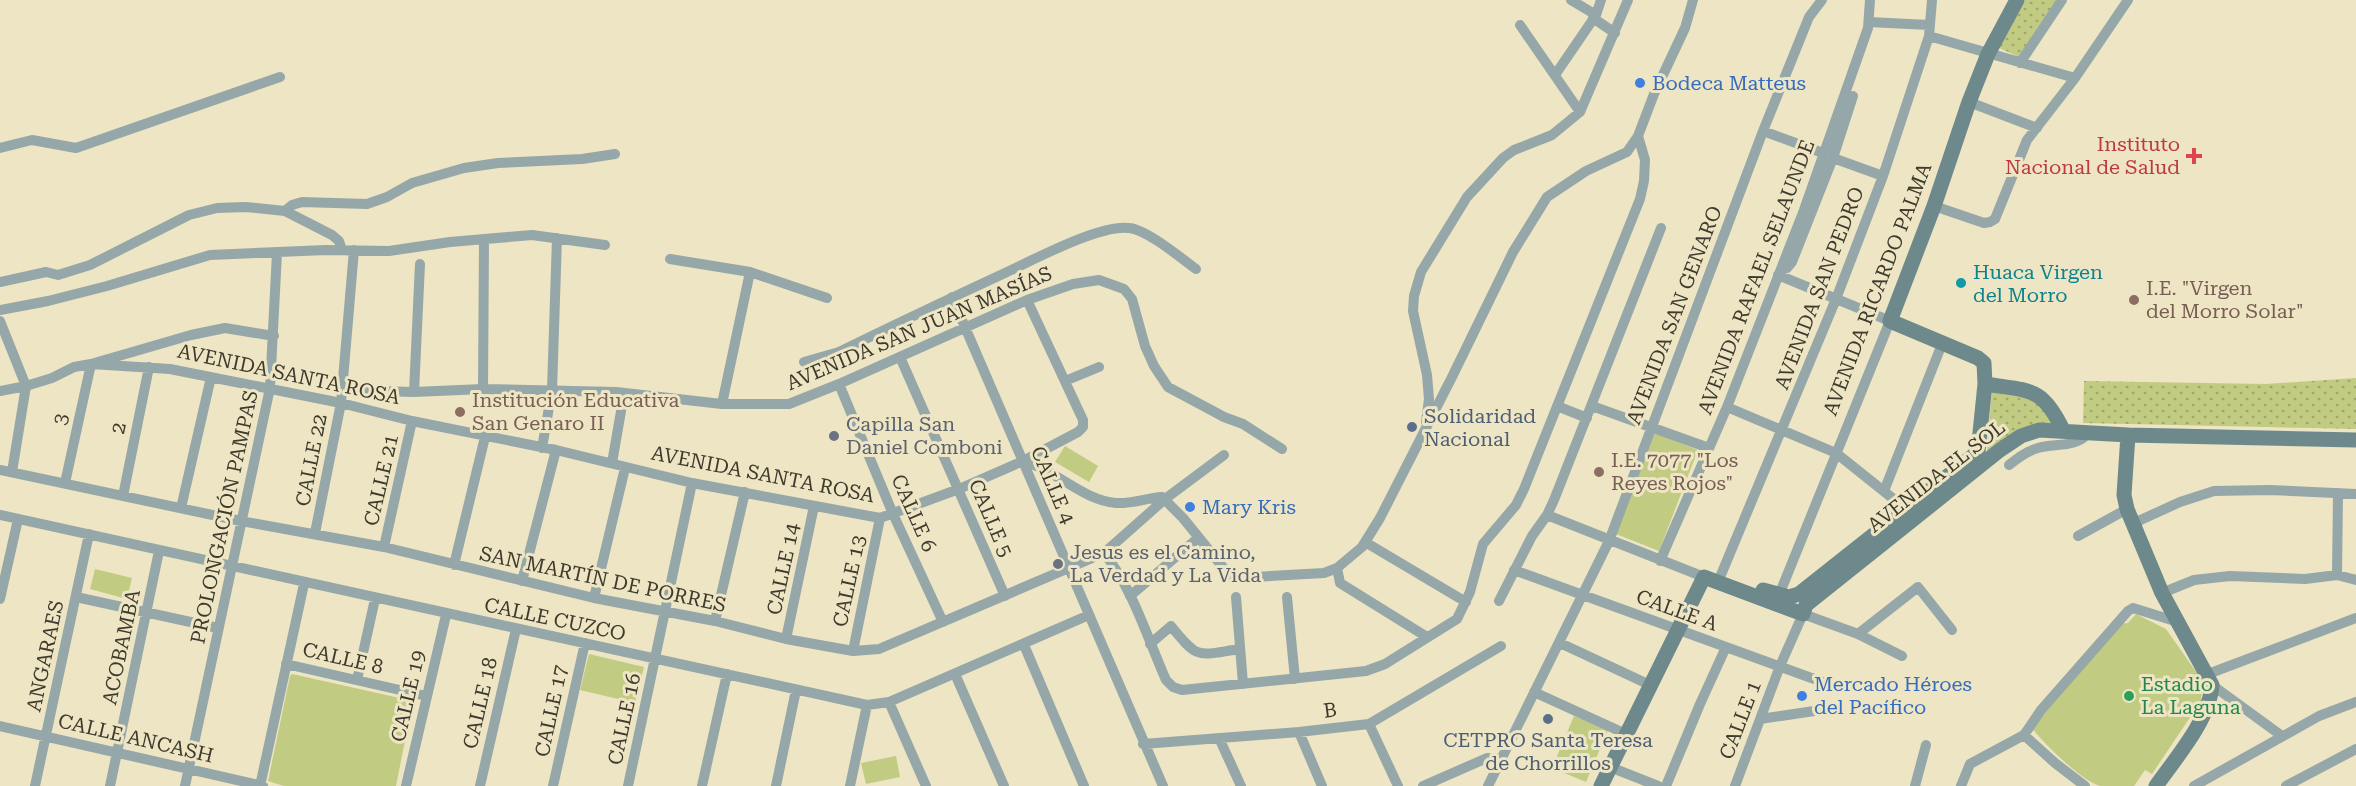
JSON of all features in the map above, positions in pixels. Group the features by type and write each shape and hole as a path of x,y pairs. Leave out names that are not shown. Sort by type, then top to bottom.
{"street":[{"path":"1571,0 1615,33"},
{"path":"1555,75 1594,17 1601,0"},
{"path":"1426,429 1429,399 1413,311 1414,296 1421,272 1467,197 1503,158 1514,150 1552,135 1580,112 1628,0"},
{"path":"1023,461 1036,464 1096,498 1114,503 1158,497 1165,499 1224,571 1237,578 1324,573 1337,568 1365,542 1380,518 1512,252 1547,197 1586,171 1627,153 1638,136 1654,94 1685,28 1693,0"},
{"path":"1809,17 1810,0"},
{"path":"1809,17 1822,0"},
{"name":"AVENIDA RAFAEL SELAUNDE","path":"1660,561 1727,407 1828,156 1869,22 1870,0"},
{"name":"AVENIDA SAN PEDRO","path":"1717,582 1836,299 1883,176 1929,31 1932,0"},
{"name":"AVENIDA RICARDO PALMA","path":"1779,595 1890,321 1988,54 2017,0"},
{"path":"2020,63 2062,0"},
{"path":"1934,206 1984,223 1995,219 2023,149 2128,0"},
{"name":"AVENIDA SAN GENARO","path":"1488,786 1609,541 1650,427 1809,17"},
{"path":"1869,22 1929,31 1988,54 2075,78"},
{"path":"1520,25 1580,112"},
{"path":"0,148 32,140 76,148 280,77"},
{"path":"1828,156 1853,96"},
{"path":"1969,102 2037,128"},
{"path":"1763,131 1883,176"},
{"path":"1104,553 1117,570 1130,596 1166,680 1173,687 1182,690 1366,671 1385,664 1457,619 1466,602 1483,544 1516,505 1640,199 1645,160 1638,136"},
{"path":"285,211 292,205 302,202 367,204 387,197 420,180 464,168 498,163 582,159 615,154"},
{"path":"0,282 46,272 58,274 90,265 194,213 217,208 285,211 332,234 348,250"},
{"path":"804,362 839,352 1051,250 1096,233 1119,228 1134,229 1165,246 1196,269"},
{"path":"1499,602 1532,536 1547,515 1661,228"},
{"path":"0,310 108,286 204,256 243,252 389,251 450,242 532,235 605,245"},
{"path":"542,448 552,390 557,237"},
{"path":"483,389 484,240"},
{"name":"CALLE 22","path":"315,533 341,403 348,250"},
{"name":"PROLONGACIÓN PAMPAS","path":"185,786 270,388 277,253"},
{"path":"670,259 750,272 827,298"},
{"path":"414,392 420,264"},
{"path":"722,404 750,272"},
{"path":"1717,582 1745,585 1789,597 1799,594 1978,452 1985,384 1984,363 1978,358 1779,273"},
{"name":"AVENIDA SAN JUAN MASÍAS","path":"342,390 414,392 483,389 552,390 624,393 722,404 789,404 1027,300 1086,281 1099,280 1124,289 1132,299 1145,346 1154,366 1168,387 1224,417 1243,424 1282,449"},
{"name":"CALLE 4","path":"952,297 1163,786"},
{"path":"1027,300 1065,381 1098,367"},
{"path":"0,321 26,386 12,472"},
{"path":"91,363 191,335 225,328 274,336"},
{"path":"1884,491 1942,344"},
{"name":"CALLE 5","path":"900,357 1005,596"},
{"name":"AVENIDA SANTA ROSA","path":"0,391 52,378 91,363 149,367 270,388 341,403 412,422 556,450 692,483 880,518 959,489 1023,461 1078,432 1083,427 1083,420 1065,381"},
{"name":"3","path":"65,483 91,363"},
{"name":"2","path":"123,496 149,367"},
{"path":"181,508 211,377"},
{"name":"CALLE 6","path":"839,384 893,514 943,622"},
{"path":"1985,384 2029,391 2042,398 2051,407 2063,430"},
{"path":"612,464 624,393"},
{"path":"1557,406 1587,418"},
{"path":"1592,406 1709,448"},
{"path":"1727,407 1836,453 1906,509"},
{"name":"CALLE 21","path":"384,547 412,422"},
{"name":"AVENIDA EL SOL","path":"1780,666 1806,605 2000,450 2021,436 2039,430 2063,430 2128,435 2356,440"},
{"path":"2009,465 2028,451 2080,440 2088,433"},
{"path":"2128,435 2124,495 2130,516 2162,593 2210,680 2282,736"},
{"path":"454,565 485,437"},
{"path":"522,581 556,450"},
{"name":"SAN MARTÍN DE PORRES","path":"0,470 241,521 384,547 594,598 853,651 879,649 1104,553 1165,499 1224,454"},
{"path":"594,598 625,468"},
{"name":"CALLE 16","path":"628,786 692,483"},
{"path":"2078,536 2130,516 2214,491 2356,494"},
{"path":"715,621 745,492"},
{"path":"2337,575 2338,493"},
{"name":"CALLE 14","path":"786,639 814,506"},
{"name":"CALLE CUZCO","path":"0,515 304,584 867,705 889,702 1089,615"},
{"path":"1547,515 1660,561 1858,634 1902,656"},
{"name":"CALLE 13","path":"853,651 880,518"},
{"path":"0,599 18,519"},
{"name":"ANGARAES","path":"35,786 89,534"},
{"path":"1130,596 1198,538"},
{"path":"1365,542 1466,602"},
{"name":"ACOBAMBA","path":"110,786 159,551"},
{"path":"1337,568 1340,583 1426,637"},
{"name":"CALLE A","path":"1514,570 1828,684"},
{"path":"2162,593 2194,580 2230,576 2305,579 2337,575 2356,580"},
{"path":"1601,786 1677,629 1717,582"},
{"path":"261,786 304,584"},
{"path":"1858,634 1918,587 1952,630"},
{"path":"76,597 218,628"},
{"path":"1236,597 1243,684"},
{"path":"1287,597 1295,679"},
{"path":"357,680 375,599"},
{"path":"1961,786 1970,764 2024,735 2041,711 2128,611 2133,608 2178,622"},
{"name":"CALLE 19","path":"406,786 446,615"},
{"path":"2210,680 2356,618"},
{"path":"1150,644 1171,626 1187,646 1201,655 1240,649"},
{"name":"CALLE 18","path":"480,786 516,629"},
{"name":"CALLE 17","path":"553,786 585,643"},
{"path":"1560,643 1650,685"},
{"path":"1024,645 1084,786"},
{"name":"B","path":"1143,744 1299,732 1368,724 1501,646"},
{"path":"1666,786 1726,647"},
{"name":"CALLE 8","path":"286,663 426,696"},
{"name":"CALLE 1","path":"1735,786 1780,666"},
{"path":"702,786 727,674"},
{"path":"956,674 1004,786"},
{"path":"2156,786 2200,721 2211,697 2210,680"},
{"path":"776,786 796,690"},
{"path":"1534,692 1626,734"},
{"path":"889,702 926,786"},
{"path":"2193,786 2319,716 2356,702"},
{"path":"850,786 867,705"},
{"path":"1760,719 1821,710"},
{"path":"1368,724 1398,786"},
{"name":"CALLE ANCASH","path":"0,726 261,786"},
{"path":"1299,732 1322,786"},
{"path":"2024,735 2085,786"},
{"path":"1219,738 1241,786"},
{"path":"1915,786 1926,745"},
{"path":"2286,786 2356,749"},
{"path":"1424,786 1486,758 1501,759"},
{"path":"1611,767 1658,786"}],"green space":[{"path":"2025,0 2059,0 2021,58 1995,46"},
{"path":"2356,378 2356,429 2083,423 2084,381 2266,384"},
{"path":"1992,390 2036,400 2055,424 2022,431 1987,451"},
{"path":"1655,433 1698,450 1659,551 1616,534"},
{"path":"1065,446 1098,466 1089,482 1055,462"},
{"path":"95,569 132,578 127,599 90,589"},
{"name":"Estadio La Laguna","path":"2136,614 2166,629 2199,676 2201,701 2152,774 2145,770 2134,786 2101,786 2094,784 2075,770 2032,728 2118,624 2128,623"},
{"path":"589,654 644,667 635,703 580,690"},
{"path":"292,674 413,701 396,786 284,786 268,781"},
{"path":"1574,716 1608,730 1586,782 1552,768"},
{"path":"896,756 900,777 866,784 861,763"}],"place":[{"name":"Bodeca Matteus","path":"1640,83"},
{"name":"Instituto Nacional de Salud","path":"2194,156"},
{"name":"Huaca Virgen del Morro","path":"1961,283"},
{"name":"I.E. \"Virgen del Morro Solar\"","path":"2134,300"},
{"name":"Institución Educativa San Genaro II","path":"460,412"},
{"name":"Solidaridad Nacional","path":"1412,427"},
{"name":"Capilla San Daniel Comboni","path":"834,436"},
{"name":"I.E. 7077 \"Los Reyes Rojos\"","path":"1599,472"},
{"name":"Mary Kris","path":"1190,507"},
{"name":"Jesus es el Camino, La Verdad y La Vida","path":"1058,564"},
{"name":"Mercado Héroes del Pacífico","path":"1802,696"},
{"name":"Estadio La Laguna","path":"2129,696"},
{"name":"CETPRO Santa Teresa de Chorrillos","path":"1548,719"}]}
